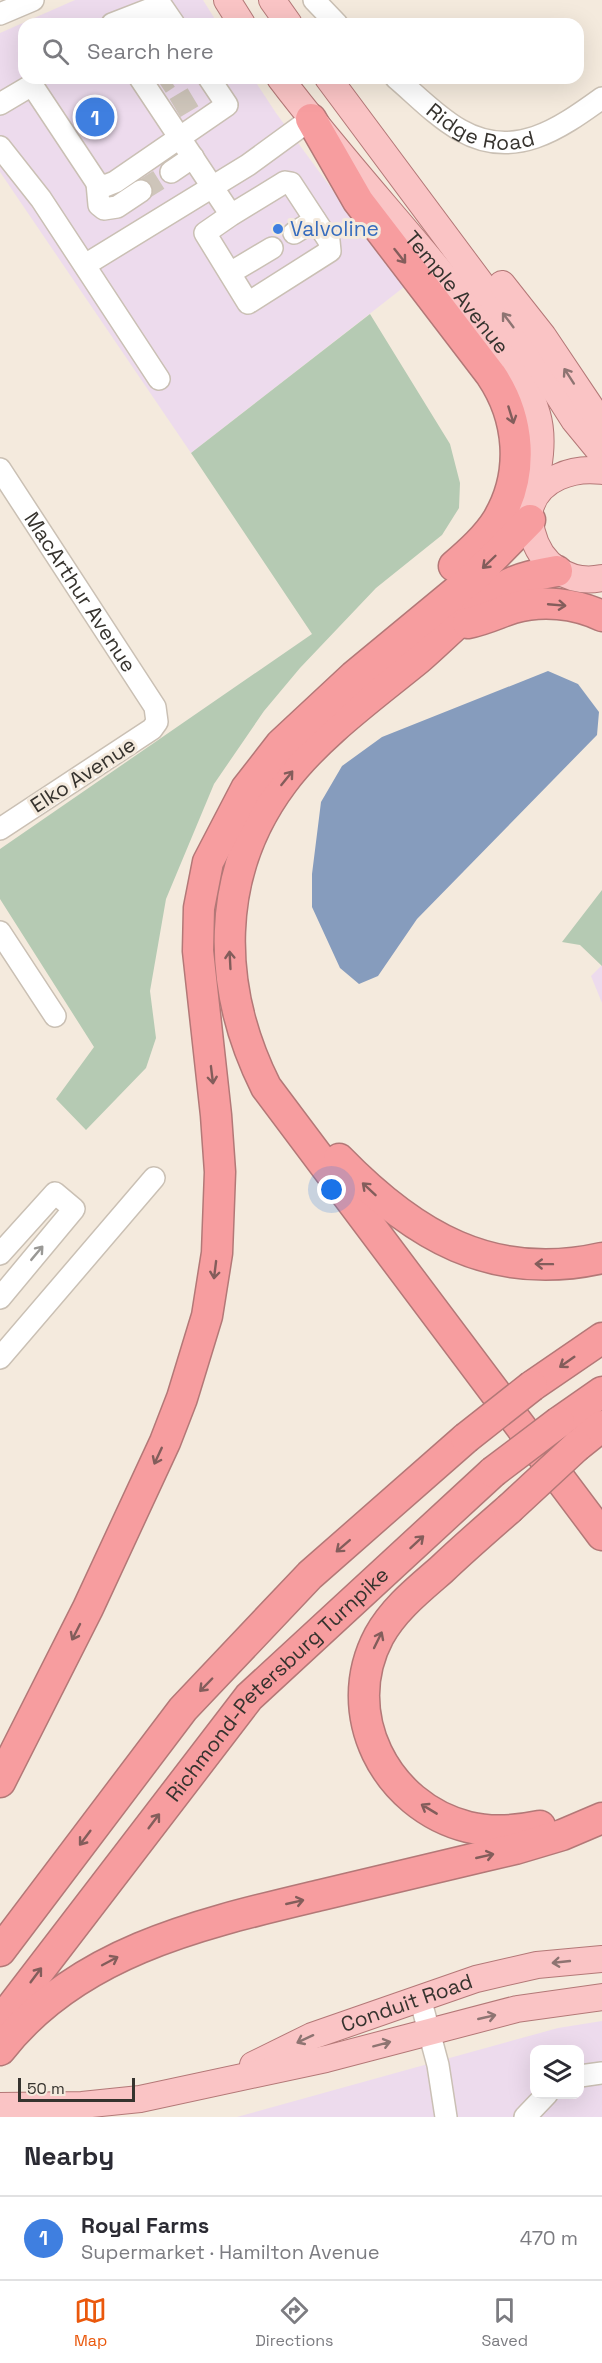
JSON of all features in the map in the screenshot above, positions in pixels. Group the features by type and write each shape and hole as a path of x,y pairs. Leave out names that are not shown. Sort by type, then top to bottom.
{"highway":[{"path":"311,119 358,201 498,385 508,406 515,430 516,466 513,482 498,519 473,549 414,604 397,639"},
{"path":"0,1782 88,1608 165,1442 182,1398 207,1316 217,1252 220,1172 216,1115 200,978 198,930 199,908 208,862 232,814 262,766 281,744 354,676 475,576 530,514"},
{"path":"566,574 524,578 493,595 366,701 309,753 284,780 254,829 243,856 231,911 230,969 240,1017 257,1069 278,1104 602,1535"},
{"path":"459,624 483,620 513,609 540,604 578,607 602,616"},
{"path":"232,814 210,904 208,961 214,1004 241,1075 277,1128 602,1559"},
{"path":"240,1017 269,1072 308,1126 371,1191 407,1220 447,1243 497,1259 542,1265 602,1258"},
{"path":"0,1951 183,1709 310,1575 466,1438 531,1386 602,1338"},
{"name":"Richmond-Petersburg Turnpike","path":"0,2022 249,1697 493,1472 602,1392"},
{"path":"602,1426 413,1594 387,1623 371,1656 364,1690 364,1704 370,1737 381,1763 400,1788 426,1808 466,1827 502,1831 543,1826 586,1809 602,1798"},
{"path":"0,2050 34,2012 57,1995 94,1970 143,1946 218,1920 515,1849 562,1835 602,1818"}],"main road":[{"path":"227,0 238,18"},
{"path":"272,0 286,18"},
{"name":"Temple Avenue","path":"285,84 311,119 460,295 503,352 527,390 537,415 541,440 530,514"},
{"name":"Temple Avenue","path":"332,84 523,340 574,420 602,454"},
{"path":"350,109 516,301 543,336 602,424"},
{"path":"602,471 578,470 564,473 543,488 530,514 538,549 566,574 602,594"},
{"path":"566,574 602,578"},
{"name":"Conduit Road","path":"223,2080 312,2036 420,1998 504,1972 537,1965 602,1959"},
{"name":"Conduit Road","path":"9,2107 82,2105 140,2099 326,2059 517,2009 602,1996"}],"street":[{"path":"2,9 33,0"},
{"path":"314,0 331,18"},
{"path":"127,18 161,4 170,18"},
{"path":"0,104 31,84"},
{"path":"35,84 97,183 99,205 104,209 117,207 141,191"},
{"path":"149,84 170,111 180,137 231,215"},
{"name":"Ridge Road","path":"403,84 459,129 494,142 530,140 547,134 568,123 602,98"},
{"path":"97,183 105,186 114,182 227,105 208,85"},
{"path":"85,265 213,187 311,119"},
{"path":"0,147 31,184 159,379"},
{"path":"171,172 193,157"},
{"path":"285,182 291,183 315,220 329,241 330,250 248,303 204,233 285,182"},
{"path":"294,233 315,220"},
{"path":"230,273 272,248"},
{"name":"MacArthur Avenue","path":"0,469 155,707 157,716"},
{"name":"Elko Avenue","path":"0,829 152,729 157,716"},
{"path":"0,932 55,1016"},
{"path":"0,1358 154,1178"},
{"path":"0,1254 55,1192 74,1209 0,1298"},
{"path":"420,1998 438,2065 447,2117"},
{"path":"584,2075 602,2073"},
{"path":"525,2117 542,2099"}],"shaded area":[{"path":"75,0 203,0 214,18 34,18"},
{"path":"18,25 18,84 257,84 404,287 191,453 0,172 0,33"},
{"path":"602,965 602,1003 591,976"},
{"path":"602,2021 602,2117 237,2117 558,2028"}],"green space":[{"path":"370,314 450,444 460,483 459,508 442,535 376,588 300,668 264,711 214,784 166,899 150,991 156,1038 146,1068 86,1130 56,1099 94,1047 0,899 0,849 312,634 191,453"},
{"path":"602,890 602,966 580,945 562,942"}],"water":[{"path":"548,671 578,684 599,712 597,735 417,919 378,976 359,984 340,968 312,907 312,874 321,802 342,766 382,737"}],"tunnel":[{"path":"175,108 200,93"},
{"path":"141,191 171,172"}],"place":[{"name":"Royal Farms","path":"95,117"},
{"name":"Valvoline","path":"278,229"}]}
